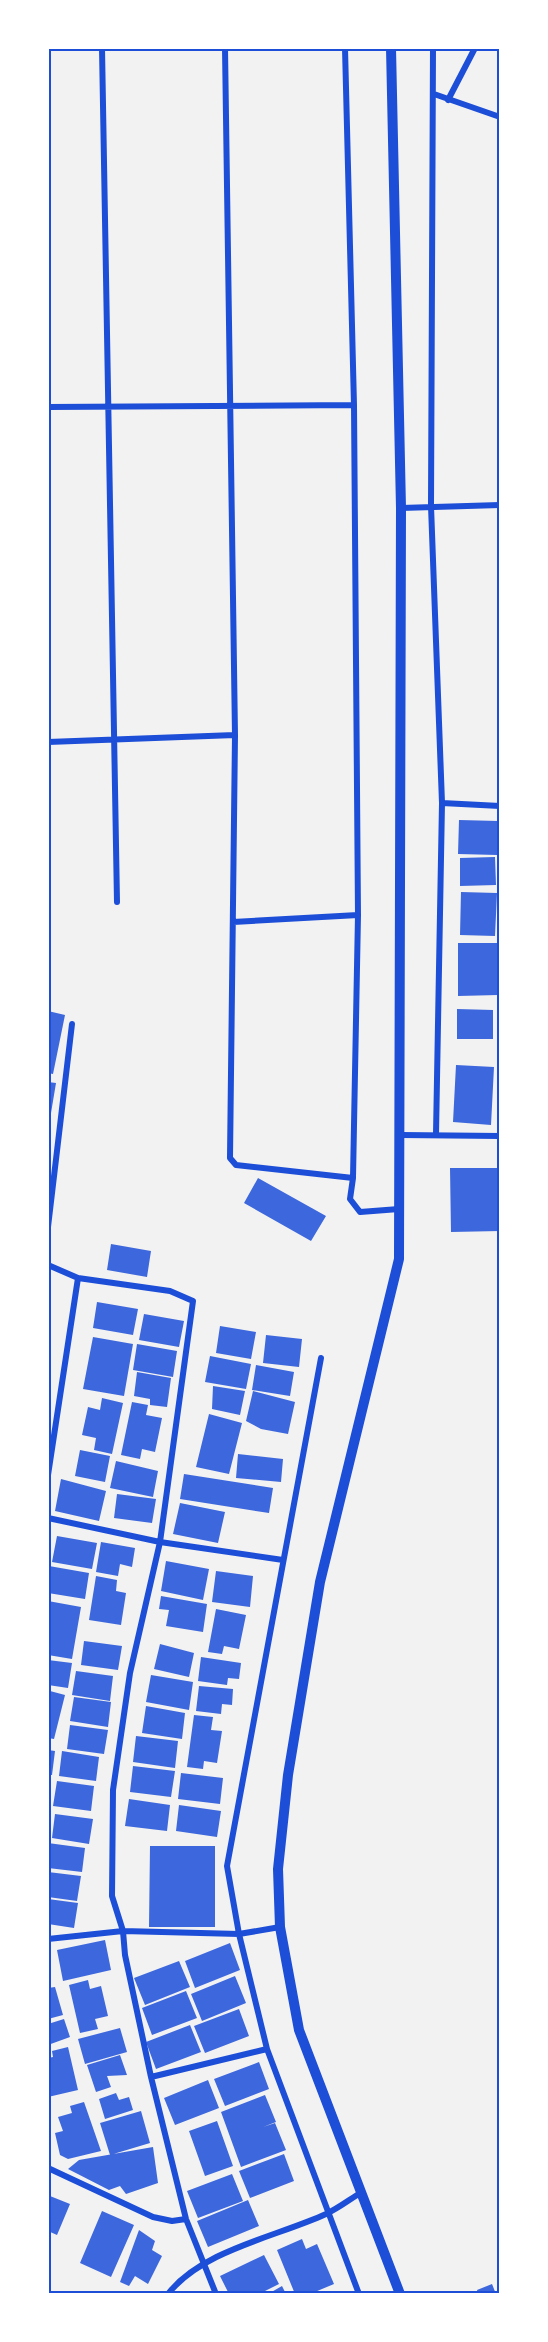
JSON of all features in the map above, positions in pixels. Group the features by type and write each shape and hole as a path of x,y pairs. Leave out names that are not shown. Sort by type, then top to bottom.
{"street":[{"path":"102,48 117,902"},
{"path":"225,48 228,406 235,735 230,1158 236,1165 353,1178"},
{"path":"345,48 354,405 358,915 353,1178 350,1199 360,1212 399,1209"},
{"path":"391,48 401,508 399,1259 318,1593 288,1775 278,1869 280,1927 299,2030 400,2294"},
{"path":"434,48 431,506 442,803 436,1134"},
{"path":"448,100 475,48"},
{"path":"434,94 500,117"},
{"path":"48,407 354,405"},
{"path":"401,508 500,505"},
{"path":"48,742 235,735"},
{"path":"442,803 500,806"},
{"path":"233,922 358,915"},
{"path":"48,1227 72,1024"},
{"path":"401,1135 500,1136"},
{"path":"48,1264 78,1278 170,1291 193,1301 160,1542 130,1673 113,1790 112,1896 123,1931 125,1954 151,2077 186,2219 216,2294"},
{"path":"48,1475 78,1278"},
{"path":"321,1358 227,1866 239,1934 267,2049 359,2294"},
{"path":"48,1518 160,1542 283,1560"},
{"path":"48,1939 123,1931 239,1934 280,1927"},
{"path":"151,2077 267,2049"},
{"path":"48,2168 153,2217 172,2222 186,2219"},
{"path":"168,2294 180,2278 204,2263 328,2213 362,2192"}],"building":[{"path":"459,820 498,821 497,855 458,854"},
{"path":"495,857 496,885 460,886 460,858"},
{"path":"461,892 497,893 495,936 460,935"},
{"path":"458,943 498,943 498,995 458,996"},
{"path":"457,1009 493,1010 493,1039 457,1039"},
{"path":"48,1011 65,1015 53,1074 48,1073"},
{"path":"456,1065 494,1067 491,1125 453,1122"},
{"path":"48,1082 56,1083 49,1125 48,1125"},
{"path":"450,1168 500,1168 500,1231 451,1232"},
{"path":"258,1178 326,1216 311,1241 244,1203"},
{"path":"111,1244 151,1251 147,1277 107,1270"},
{"path":"97,1302 138,1309 133,1335 93,1328"},
{"path":"144,1314 184,1321 179,1347 139,1340"},
{"path":"220,1326 256,1332 251,1359 216,1353"},
{"path":"266,1335 302,1339 299,1367 263,1363"},
{"path":"93,1337 133,1344 124,1396 83,1389"},
{"path":"137,1344 177,1351 173,1377 133,1370"},
{"path":"210,1356 251,1364 246,1389 205,1382"},
{"path":"256,1365 294,1372 290,1396 252,1390"},
{"path":"137,1372 171,1378 167,1407 150,1405 150,1399 134,1396"},
{"path":"213,1386 245,1391 240,1415 212,1409"},
{"path":"253,1391 295,1402 288,1434 261,1429 246,1421"},
{"path":"102,1398 123,1403 112,1454 94,1450 96,1438 82,1435 88,1407 100,1410"},
{"path":"132,1402 148,1405 146,1415 162,1418 155,1452 142,1449 140,1459 121,1455"},
{"path":"209,1414 242,1423 229,1474 196,1467"},
{"path":"80,1450 110,1456 105,1482 75,1476"},
{"path":"238,1454 283,1459 281,1482 236,1478"},
{"path":"116,1461 158,1471 153,1497 110,1488"},
{"path":"184,1474 273,1488 269,1513 180,1499"},
{"path":"61,1479 106,1491 99,1521 55,1511"},
{"path":"117,1494 156,1499 152,1523 114,1518"},
{"path":"180,1503 225,1512 218,1543 173,1534"},
{"path":"57,1536 97,1543 92,1569 52,1562"},
{"path":"101,1542 135,1548 132,1567 120,1564 118,1576 96,1572"},
{"path":"166,1561 209,1569 203,1600 161,1591"},
{"path":"49,1566 89,1573 85,1599 48,1593"},
{"path":"216,1571 253,1576 250,1607 212,1602"},
{"path":"96,1576 117,1580 116,1591 126,1593 121,1625 89,1620"},
{"path":"161,1596 207,1604 203,1632 166,1626 169,1610 159,1609"},
{"path":"48,1601 81,1607 72,1659 48,1655"},
{"path":"216,1609 246,1615 239,1649 224,1646 222,1654 208,1652"},
{"path":"84,1641 122,1646 118,1670 81,1665"},
{"path":"160,1644 194,1653 189,1677 154,1669"},
{"path":"201,1657 241,1663 239,1679 228,1678 227,1685 198,1681"},
{"path":"48,1660 72,1663 68,1688 48,1685"},
{"path":"76,1671 113,1676 110,1701 72,1695"},
{"path":"151,1675 193,1682 189,1710 146,1702"},
{"path":"199,1686 233,1689 232,1705 222,1704 221,1714 196,1711"},
{"path":"50,1691 65,1695 54,1739 48,1738"},
{"path":"74,1697 111,1702 108,1727 70,1721"},
{"path":"146,1706 185,1713 182,1739 142,1733"},
{"path":"194,1715 213,1717 211,1730 222,1731 217,1763 204,1761 203,1769 187,1767"},
{"path":"70,1725 108,1730 104,1754 67,1749"},
{"path":"136,1736 178,1741 175,1768 133,1762"},
{"path":"48,1750 55,1751 52,1775 48,1775"},
{"path":"62,1751 99,1757 96,1781 59,1776"},
{"path":"133,1766 175,1771 171,1797 130,1792"},
{"path":"181,1773 223,1778 220,1804 178,1799"},
{"path":"57,1781 94,1786 91,1811 53,1806"},
{"path":"129,1799 170,1805 167,1831 125,1826"},
{"path":"179,1805 221,1811 217,1837 176,1831"},
{"path":"55,1814 93,1819 89,1844 52,1838"},
{"path":"48,1843 85,1848 82,1872 48,1868"},
{"path":"150,1846 215,1846 215,1927 149,1927"},
{"path":"48,1872 81,1876 77,1901 48,1897"},
{"path":"48,1899 78,1903 74,1928 48,1924"},
{"path":"105,1940 111,1970 63,1981 57,1950"},
{"path":"230,1943 240,1970 195,1988 185,1961"},
{"path":"179,1961 190,1987 145,2005 134,1978"},
{"path":"235,1976 246,2003 202,2021 191,1994"},
{"path":"88,1980 90,1989 101,1986 108,2016 95,2019 98,2029 80,2033 69,1985"},
{"path":"55,1987 63,2015 48,2019 48,1988"},
{"path":"186,1991 197,2018 152,2035 142,2008"},
{"path":"239,2009 249,2036 205,2053 194,2026"},
{"path":"64,2019 70,2037 48,2045 48,2024"},
{"path":"190,2025 201,2052 156,2069 146,2042"},
{"path":"120,2028 127,2052 85,2064 78,2039"},
{"path":"68,2047 78,2090 48,2097 48,2058 53,2057 52,2051"},
{"path":"120,2055 127,2075 107,2076 111,2087 96,2092 87,2065"},
{"path":"259,2062 269,2089 225,2106 214,2079"},
{"path":"208,2080 219,2108 175,2125 164,2098"},
{"path":"116,2093 119,2100 129,2097 133,2110 105,2119 99,2099"},
{"path":"265,2095 276,2122 263,2127 275,2123 286,2150 241,2167 221,2112"},
{"path":"84,2102 101,2151 68,2159 60,2155 55,2133 63,2131 58,2117 72,2113 70,2106"},
{"path":"141,2111 150,2143 110,2155 100,2123"},
{"path":"217,2121 233,2166 205,2176 189,2131"},
{"path":"153,2147 158,2183 126,2194 120,2186 109,2190 68,2169 79,2160"},
{"path":"284,2154 294,2181 250,2198 239,2171"},
{"path":"232,2174 243,2201 198,2218 187,2191"},
{"path":"50,2196 70,2204 57,2235 48,2231"},
{"path":"248,2200 259,2226 208,2247 197,2221"},
{"path":"102,2211 134,2225 111,2277 80,2263"},
{"path":"139,2230 155,2241 152,2250 162,2256 148,2284 135,2276 129,2286 120,2282"},
{"path":"302,2239 306,2249 317,2244 334,2284 310,2294 295,2294 277,2250"},
{"path":"264,2255 279,2284 259,2294 229,2294 220,2276"},
{"path":"492,2284 496,2294 478,2294 477,2290"},
{"path":"282,2286 286,2294 268,2294"}]}
